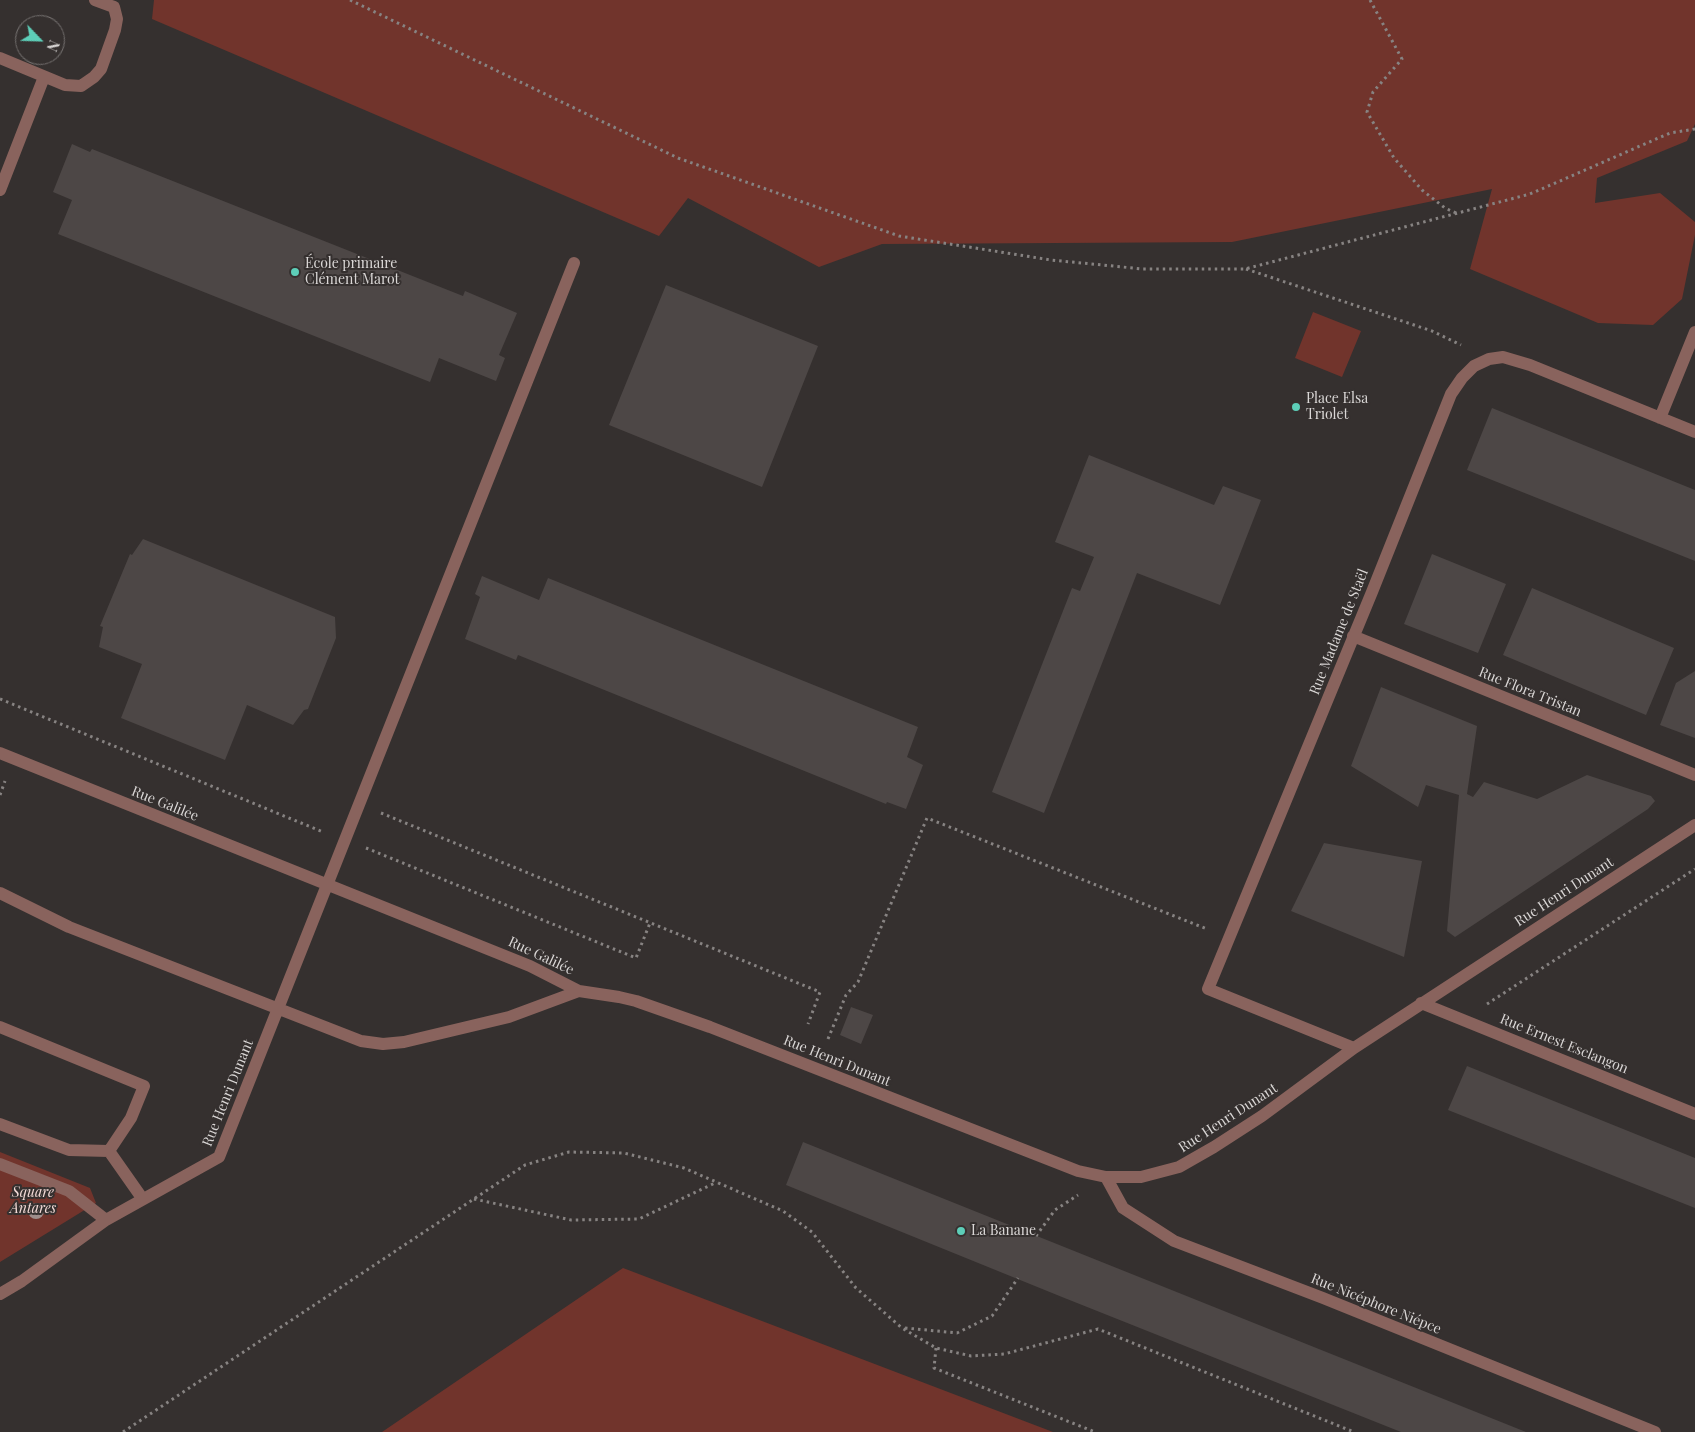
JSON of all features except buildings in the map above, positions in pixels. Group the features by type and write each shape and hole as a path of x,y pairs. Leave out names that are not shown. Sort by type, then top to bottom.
{"street":[{"path":"0,58 65,85 81,86 94,77 101,69 116,30 117,18 114,7 95,0"},
{"path":"0,190 44,77"},
{"name":"Rue Henri Dunant","path":"0,1294 22,1281 106,1220 218,1156 278,1010 574,263"},
{"path":"1660,418 1695,332"},
{"path":"1489,359 1503,357 1519,361 1695,432"},
{"name":"Rue Madame de Staël","path":"1354,1048 1208,989 1354,636 1450,394 1474,366 1489,359"},
{"name":"Rue Flora Tristan","path":"1354,636 1695,775"},
{"name":"Rue Galilée","path":"0,754 530,966 579,991"},
{"name":"Rue Henri Dunant","path":"579,991 636,1001 710,1027 1078,1171 1106,1177 1141,1177 1179,1167 1214,1147 1262,1116 1354,1048 1421,1003 1695,824"},
{"name":"Rue Galilée","path":"0,892 69,927 361,1041 383,1044 404,1042 510,1017 579,991"},
{"name":"Rue Ernest Esclangon","path":"1421,1003 1695,1114"},
{"path":"0,1027 144,1086 131,1118 109,1151"},
{"path":"0,1124 69,1150 109,1151"},
{"path":"109,1151 142,1198"},
{"path":"0,1164 69,1191 106,1220"},
{"name":"Rue Nicéphore Niépce","path":"1106,1177 1123,1208 1174,1241 1332,1302 1655,1432"}],"path":[{"path":"350,0 678,158 899,236 1052,260 1143,269 1246,269 1530,194 1670,133 1695,129"},
{"path":"1370,0 1402,59 1373,92 1367,112 1394,158 1422,190 1445,208 1457,213"},
{"path":"1246,269 1432,331 1489,359"},
{"path":"0,699 636,958 650,923"},
{"path":"360,804 820,992 808,1024"},
{"path":"828,1039 846,995 858,982 927,818 1229,938"},
{"path":"1464,1020 1695,869"},
{"path":"122,1432 526,1164 569,1152 624,1153 684,1168 783,1211 812,1232 856,1288 902,1328 936,1348 971,1356 1004,1354 1098,1329 1354,1432"},
{"path":"1036,1236 1055,1210 1106,1177"},
{"path":"474,1198 571,1220 639,1219 717,1182"},
{"path":"902,1328 957,1333 992,1316 1018,1278"},
{"path":"936,1348 934,1368 1095,1432"}],"green space":[{"path":"154,0 1695,0 1695,124 1687,141 1597,178 1595,203 1660,193 1695,222 1695,235 1682,299 1653,325 1598,323 1470,269 1492,189 1232,242 882,244 819,267 688,198 659,236 152,19"},
{"path":"1313,312 1361,331 1342,377 1295,358"},
{"name":"Square Antares","path":"0,1152 90,1188 96,1203 0,1262"},
{"path":"623,1268 1053,1432 382,1432"}],"place":[{"name":"École primaire Clément Marot","path":"295,272"},
{"name":"Place Elsa Triolet","path":"1296,407"},
{"name":"La Banane","path":"961,1231"}]}
